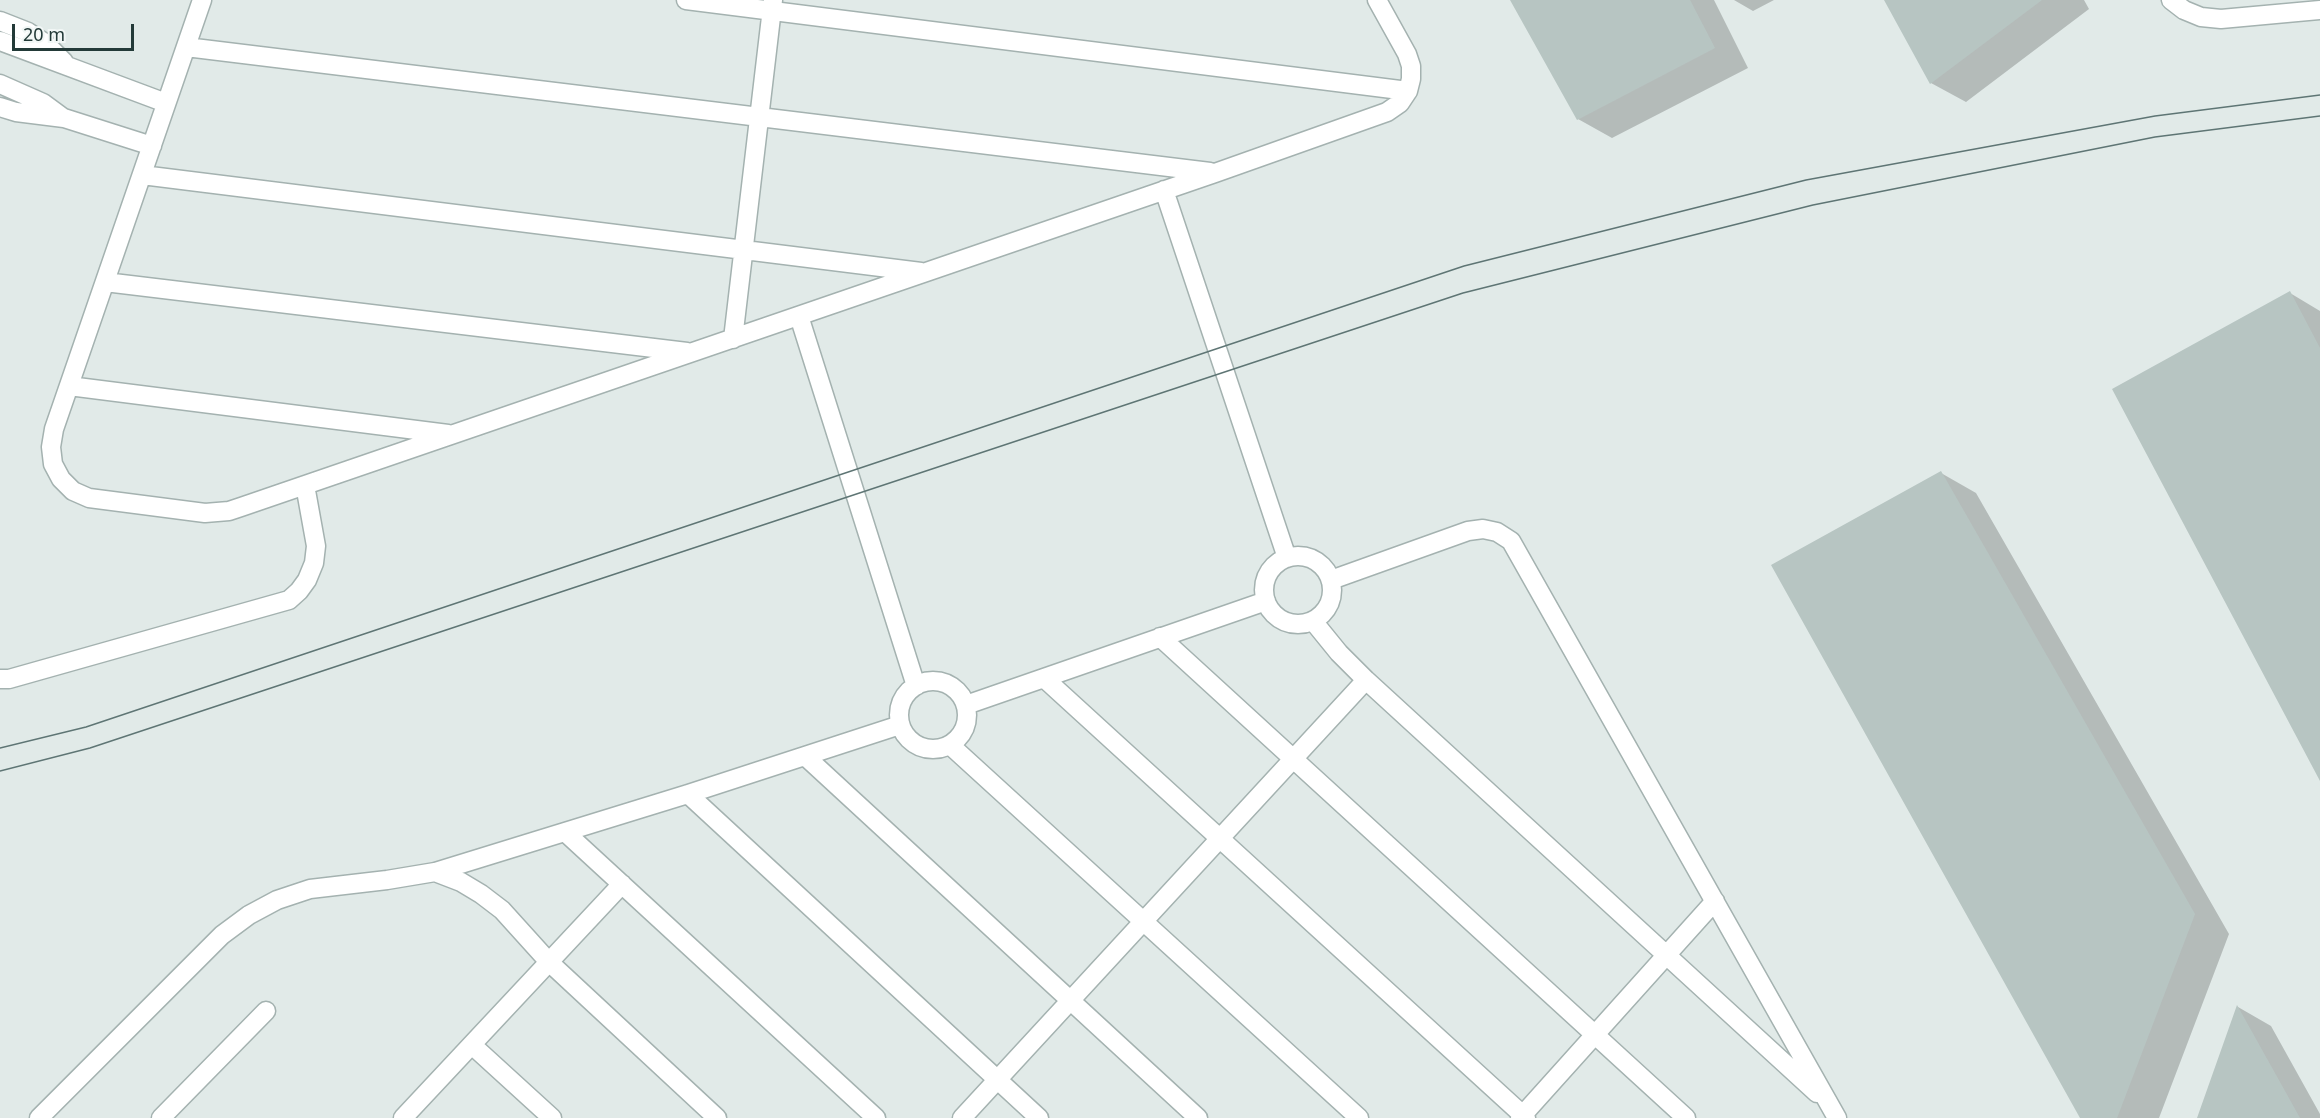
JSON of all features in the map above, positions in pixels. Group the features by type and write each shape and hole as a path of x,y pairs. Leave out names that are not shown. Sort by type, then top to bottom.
{"lane":[{"path":"202,0 54,429 51,447 53,464 61,479 73,492 89,498 217,513 230,511 733,339 1387,112 1400,103 1408,91 1412,79 1411,66 1407,54 1377,0"},
{"path":"686,0 773,5 1408,91"},
{"path":"2171,0 2184,10 2201,17 2221,19 2320,10"},
{"path":"733,339 773,5"},
{"path":"0,21 28,32 45,43 67,66"},
{"path":"0,41 166,103"},
{"path":"186,47 1215,173"},
{"path":"0,84 43,103 64,118"},
{"path":"0,107 15,112 64,118 152,146"},
{"path":"142,175 926,272"},
{"path":"1164,190 1287,558"},
{"path":"105,282 691,353"},
{"path":"799,316 916,686"},
{"path":"69,386 453,434"},
{"path":"0,679 9,679 289,600 308,579 314,563 316,546 305,485"},
{"path":"1331,580 1468,531 1483,529 1497,532 1511,541 1834,1112"},
{"path":"1300,556 1314,560 1324,568 1331,580 1332,595 1327,609 1313,621 1301,624 1286,622 1273,613 1266,601 1264,587 1268,575 1276,564 1287,558 1300,556"},
{"path":"966,705 1266,601"},
{"path":"1313,621 1339,653 1366,680 1834,1112"},
{"path":"1160,637 1686,1118"},
{"path":"1044,678 1523,1117 1715,901"},
{"path":"962,1118 1366,680"},
{"path":"930,681 946,683 958,692 966,705 967,720 961,734 950,745 936,749 921,747 908,739 900,725 899,710 905,696 916,686 930,681"},
{"path":"39,1118 222,935 249,915 277,900 310,888 387,880 435,872 688,795 900,725"},
{"path":"950,745 1359,1118"},
{"path":"805,756 1198,1118"},
{"path":"688,795 1039,1118"},
{"path":"565,832 876,1118"},
{"path":"435,872 461,882 502,910 549,962 717,1118"},
{"path":"403,1118 622,884"},
{"path":"161,1118 266,1011"},
{"path":"472,1045 552,1118"}],"building":[{"path":"1510,0 1690,0 1715,48 1577,120"},
{"path":"1884,0 2042,0 1930,84"},
{"path":"2290,291 2320,348 2320,781 2112,389"},
{"path":"1941,471 2195,914 2117,1118 2080,1118 1771,565"},
{"path":"2237,1005 2300,1118 2197,1118"}],"tram line":[{"path":"0,748 86,727 1464,266 1806,180 2155,116 2320,95"},
{"path":"0,771 90,748 1463,293 1813,205 2155,137 2320,116"}]}
